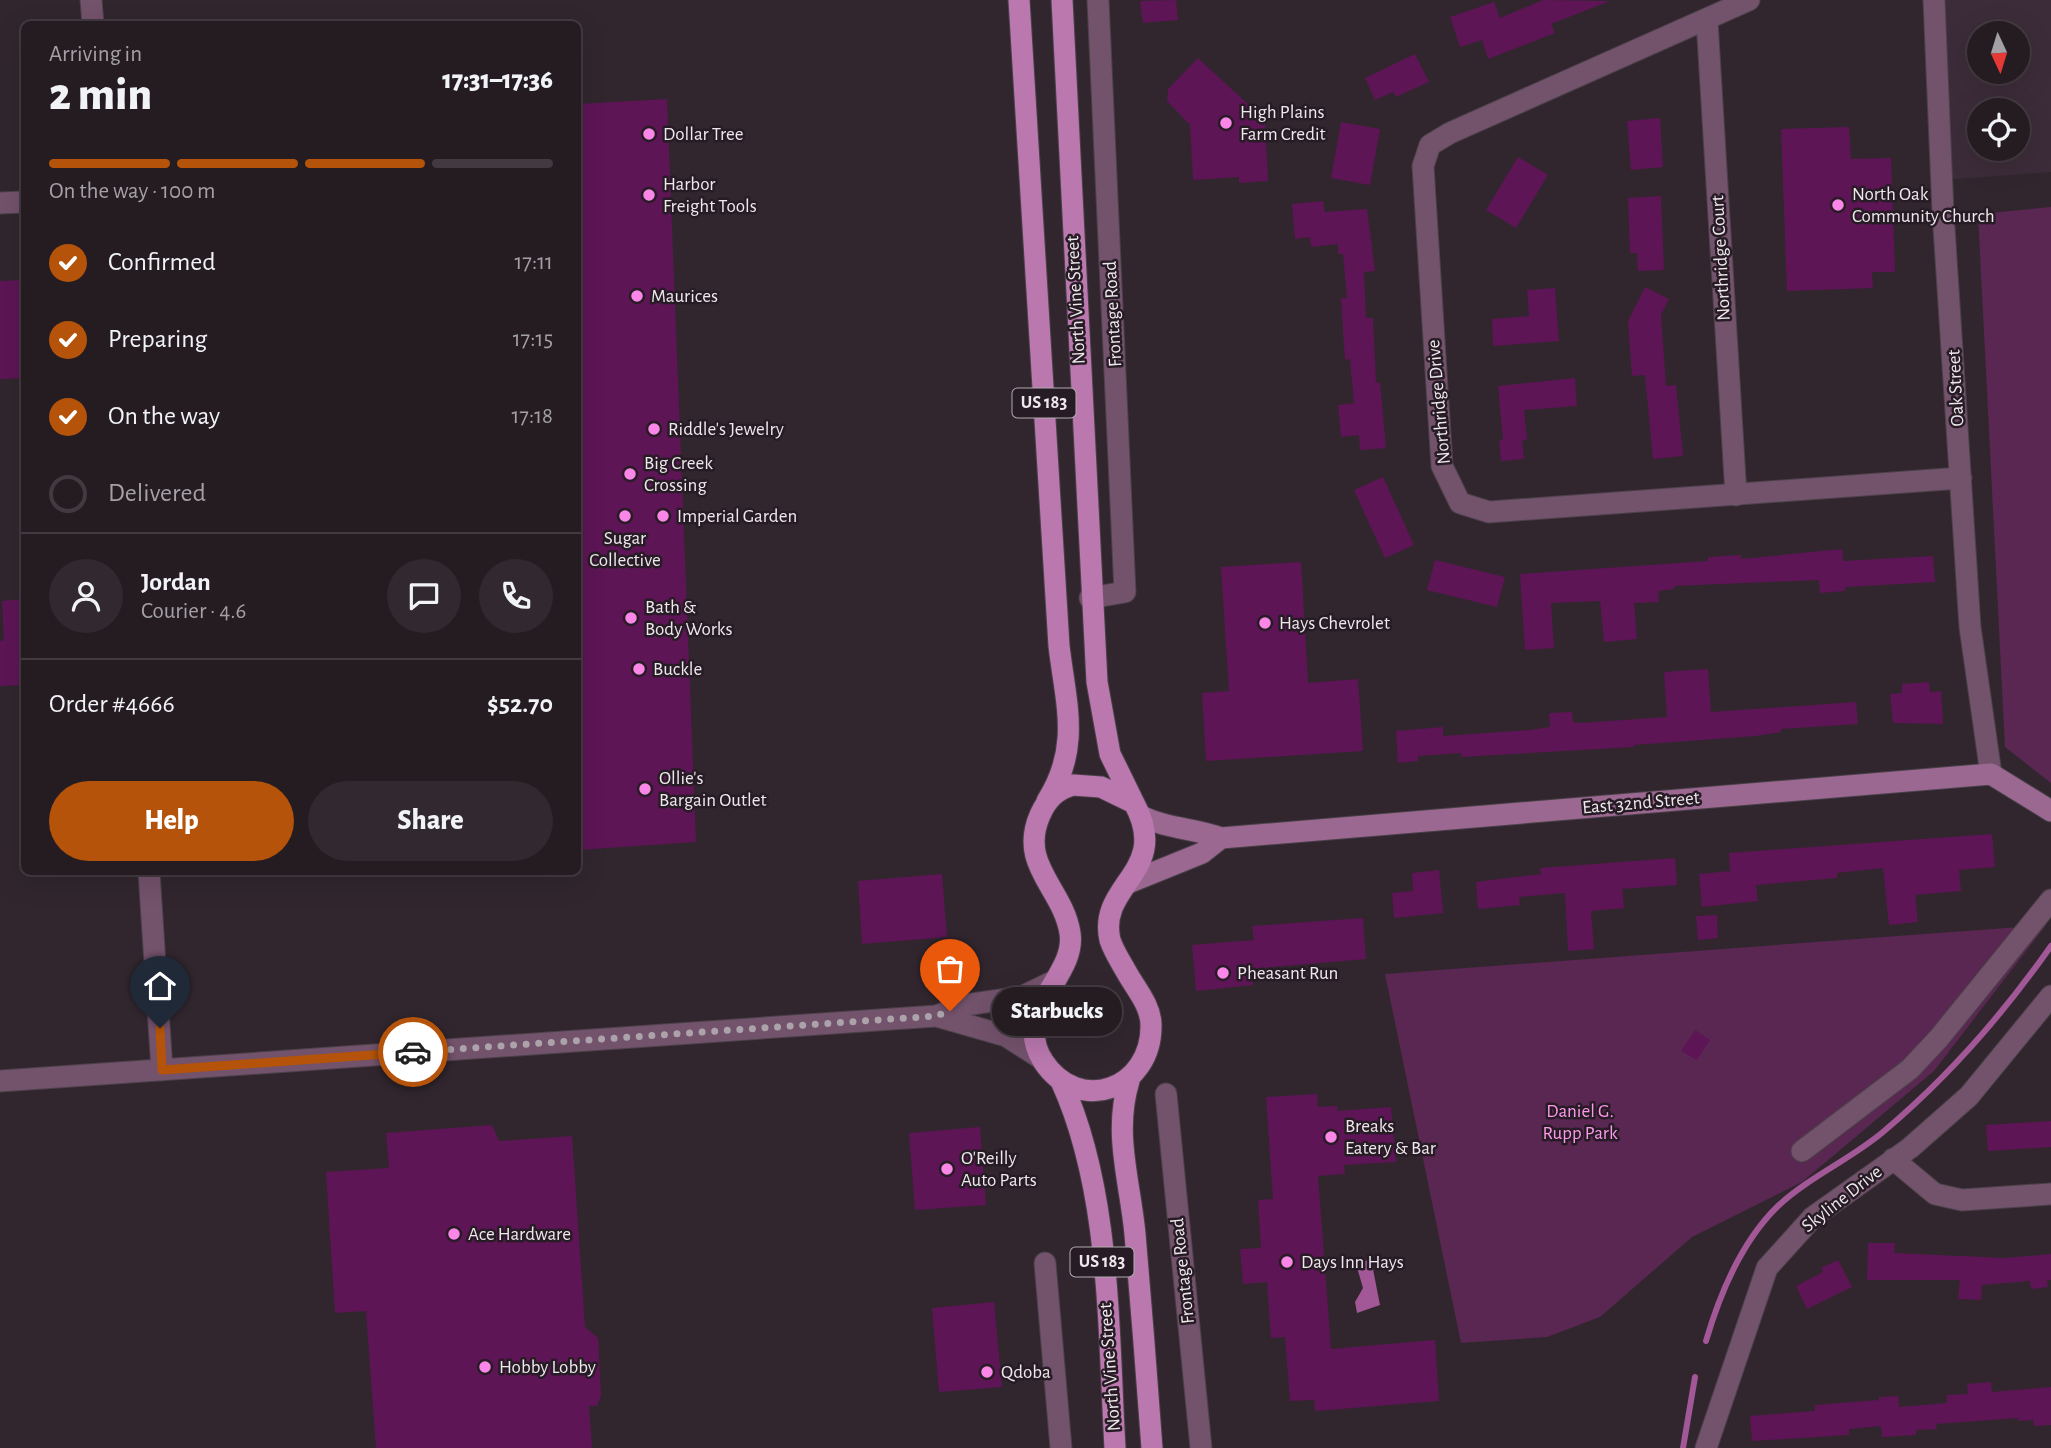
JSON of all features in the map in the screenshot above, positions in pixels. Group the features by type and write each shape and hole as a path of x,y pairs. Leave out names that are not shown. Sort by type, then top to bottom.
{"main road":[{"name":"North Vine Street","path":"1019,0 1059,646 1069,740 1065,767 1034,831 1033,854 1066,918 1071,945 1067,960 1043,998 1036,1022 1036,1038 1042,1059 1061,1082 1079,1124 1092,1169 1109,1342 1115,1448"},
{"name":"North Vine Street","path":"1062,0 1090,598 1105,735 1110,754 1138,810 1145,849 1110,912 1110,939 1147,1007 1151,1023 1150,1039 1129,1081 1121,1116 1120,1135 1131,1191 1152,1448"},
{"path":"1047,801 1060,789 1085,785 1119,794 1138,810"},
{"path":"1061,1082 1096,1090 1112,1088 1129,1081"}],"street":[{"path":"91,0 93,21"},
{"name":"Frontage Road","path":"1090,598 1125,592 1097,0"},
{"name":"Northridge Drive","path":"1749,0 1707,21 1450,133 1430,145 1423,166 1442,466 1460,503 1489,512 1961,478"},
{"name":"Oak Street","path":"1934,0 1943,212 1970,627 1991,774"},
{"name":"Northridge Court","path":"1707,21 1736,495"},
{"path":"0,203 21,202"},
{"path":"1991,774 2051,811"},
{"name":"East 32nd Street","path":"1138,810 1166,826 1199,830 1221,838 1991,774"},
{"name":"East 32nd Street","path":"1128,883 1202,853 1221,838"},
{"path":"149,875 162,1070"},
{"path":"1802,1151 1910,1069 1939,1038 2051,900"},
{"path":"0,1081 936,1016 965,1006 1021,997 1052,982"},
{"name":"Skyline Drive","path":"1706,1448 1767,1268 1813,1217 1893,1159 1969,1096 2051,996"},
{"path":"936,1016 1006,1036 1042,1059"},
{"name":"Frontage Road","path":"1166,1094 1201,1448"},
{"path":"1893,1159 1935,1194 1962,1200 2051,1194"},
{"path":"1045,1263 1061,1448"}],"shaded area":[{"path":"1934,0 2051,0 2051,172 1942,180"},
{"path":"1371,1259 1380,1305 1357,1313 1355,1302 1363,1288 1356,1264"}],"green space":[{"path":"2051,207 2051,783 2005,747 1978,214"},
{"name":"Daniel G. Rupp Park","path":"2046,925 1934,1071 1802,1182 1692,1237 1600,1317 1547,1337 1461,1343 1385,974"}],"building":[{"path":"1176,0 1178,20 1143,23 1140,1"},
{"path":"1543,0 1610,1 1551,24 1555,33 1488,59 1482,40 1460,47 1450,17 1494,2 1500,18"},
{"path":"1415,54 1429,82 1396,97 1393,92 1375,100 1365,78"},
{"name":"High Plains Farm Credit","path":"1198,58 1265,120 1268,181 1239,183 1239,177 1193,180 1190,125 1167,101 1168,89"},
{"name":"Big Creek Crossing","path":"667,99 696,842 581,850 581,104"},
{"path":"1660,118 1663,167 1631,170 1627,121"},
{"path":"1341,122 1380,129 1370,185 1331,178"},
{"name":"North Oak Community Church","path":"1849,127 1851,159 1891,158 1895,272 1872,272 1873,288 1787,291 1781,129"},
{"path":"1518,157 1548,175 1516,228 1486,210"},
{"path":"1661,196 1664,270 1638,271 1637,253 1630,253 1628,198"},
{"path":"1323,201 1325,212 1367,209 1375,271 1364,272 1366,318 1373,318 1376,383 1380,382 1386,448 1360,450 1359,435 1341,437 1338,405 1354,403 1350,359 1345,360 1341,298 1347,298 1343,254 1338,254 1338,244 1311,247 1310,237 1295,239 1292,204"},
{"path":"21,280 21,378 0,379 0,281"},
{"path":"1645,287 1669,299 1661,315 1666,386 1676,385 1683,456 1653,459 1645,375 1632,376 1628,321"},
{"path":"1555,288 1559,341 1493,346 1492,319 1529,316 1527,290"},
{"path":"1575,378 1577,406 1524,410 1527,440 1522,440 1524,459 1501,461 1499,440 1503,440 1498,386"},
{"path":"1383,477 1414,545 1385,558 1354,490"},
{"path":"1842,549 1843,561 1933,556 1935,582 1845,587 1845,591 1820,593 1819,580 1674,586 1674,589 1658,591 1659,602 1634,603 1637,639 1604,642 1600,601 1551,603 1554,648 1525,650 1520,574 1708,561 1708,557 1741,555 1741,559"},
{"path":"1435,560 1505,577 1497,607 1427,590"},
{"name":"Hays Chevrolet","path":"1301,562 1308,683 1358,679 1363,751 1206,761 1202,693 1229,691 1221,567"},
{"path":"21,599 21,685 0,686 0,641 4,640 2,601"},
{"path":"1708,669 1711,712 1856,702 1858,724 1781,729 1781,732 1755,736 1634,747 1461,757 1461,753 1418,756 1418,761 1398,763 1396,731 1443,727 1443,736 1531,730 1550,727 1549,713 1572,712 1573,722 1581,723 1667,717 1664,672"},
{"path":"1929,682 1930,692 1941,691 1943,724 1893,723 1890,694 1902,693 1902,684"},
{"path":"1992,834 1995,867 1959,870 1961,891 1915,895 1918,922 1889,925 1883,868 1837,873 1837,878 1756,885 1758,901 1702,907 1699,874 1730,871 1729,853"},
{"path":"1675,858 1677,885 1622,889 1624,908 1591,911 1594,949 1568,951 1565,893 1519,897 1520,905 1478,909 1476,882 1541,874 1540,868"},
{"path":"1439,870 1443,913 1394,918 1392,893 1413,891 1412,873"},
{"path":"942,874 947,937 862,944 858,881"},
{"path":"1717,915 1718,938 1698,940 1696,916"},
{"path":"1363,918 1366,959 1251,969 1253,985 1196,991 1192,945 1254,940 1252,926"},
{"path":"1695,1030 1710,1040 1697,1060 1681,1051"},
{"path":"1317,1094 1318,1107 1337,1106 1337,1111 1391,1107 1396,1162 1344,1165 1345,1174 1318,1176 1331,1349 1435,1340 1439,1401 1315,1411 1314,1400 1290,1401 1285,1337 1271,1338 1267,1282 1243,1284 1240,1249 1261,1248 1258,1200 1273,1199 1266,1097"},
{"path":"2051,1121 2051,1147 1988,1151 1986,1125"},
{"path":"492,1125 499,1141 572,1136 585,1327 598,1338 601,1396 597,1406 589,1406 592,1448 376,1448 366,1311 335,1313 326,1172 389,1168 386,1133"},
{"name":"O'Reilly Auto Parts","path":"980,1127 986,1205 915,1210 909,1133"},
{"path":"1868,1243 1895,1243 1894,1253 2005,1258 2051,1254 2051,1280 2047,1280 2048,1287 2031,1289 2030,1281 1982,1285 1981,1300 1958,1299 1960,1280 1867,1280"},
{"path":"1838,1260 1852,1287 1807,1309 1796,1286 1823,1272 1821,1268"},
{"path":"994,1302 1002,1387 939,1392 932,1308"},
{"path":"1991,1382 1992,1392 2051,1387 2051,1425 2034,1426 2033,1420 2018,1421 2018,1418 1936,1424 1937,1429 1916,1430 1916,1435 1882,1437 1881,1426 1849,1429 1849,1435 1752,1441 1750,1416 1815,1411 1815,1405 1879,1400 1879,1397 1898,1396 1899,1407 1947,1403 1947,1395 1968,1394 1967,1384"}],"waterway":[{"path":"1706,1341 1734,1269 1765,1220 1790,1196 1883,1132 1929,1090 1994,1020 2051,946"},
{"path":"1683,1448 1695,1377"}],"way so far":[{"path":"413,1052 936,1016 950,1011"}],"place":[{"name":"High Plains Farm Credit","path":"1226,123"},
{"name":"Dollar Tree","path":"649,134"},
{"name":"Harbor Freight Tools","path":"649,195"},
{"name":"North Oak Community Church","path":"1838,205"},
{"name":"Maurices","path":"637,296"},
{"name":"Riddle's Jewelry","path":"654,429"},
{"name":"Big Creek Crossing","path":"630,474"},
{"name":"Sugar Collective","path":"625,516"},
{"name":"Imperial Garden","path":"663,516"},
{"name":"Bath & Body Works","path":"631,618"},
{"name":"Hays Chevrolet","path":"1265,623"},
{"name":"Buckle","path":"639,669"},
{"name":"Ollie's Bargain Outlet","path":"645,789"},
{"name":"Pheasant Run","path":"1223,973"},
{"name":"Starbucks","path":"950,1011"},
{"name":"Breaks Eatery & Bar","path":"1331,1137"},
{"name":"O'Reilly Auto Parts","path":"947,1169"},
{"name":"Ace Hardware","path":"454,1234"},
{"name":"Days Inn Hays","path":"1287,1262"},
{"name":"Hobby Lobby","path":"485,1367"},
{"name":"Qdoba","path":"987,1372"}],"route":[{"path":"160,1028 162,1070 413,1052"}]}
